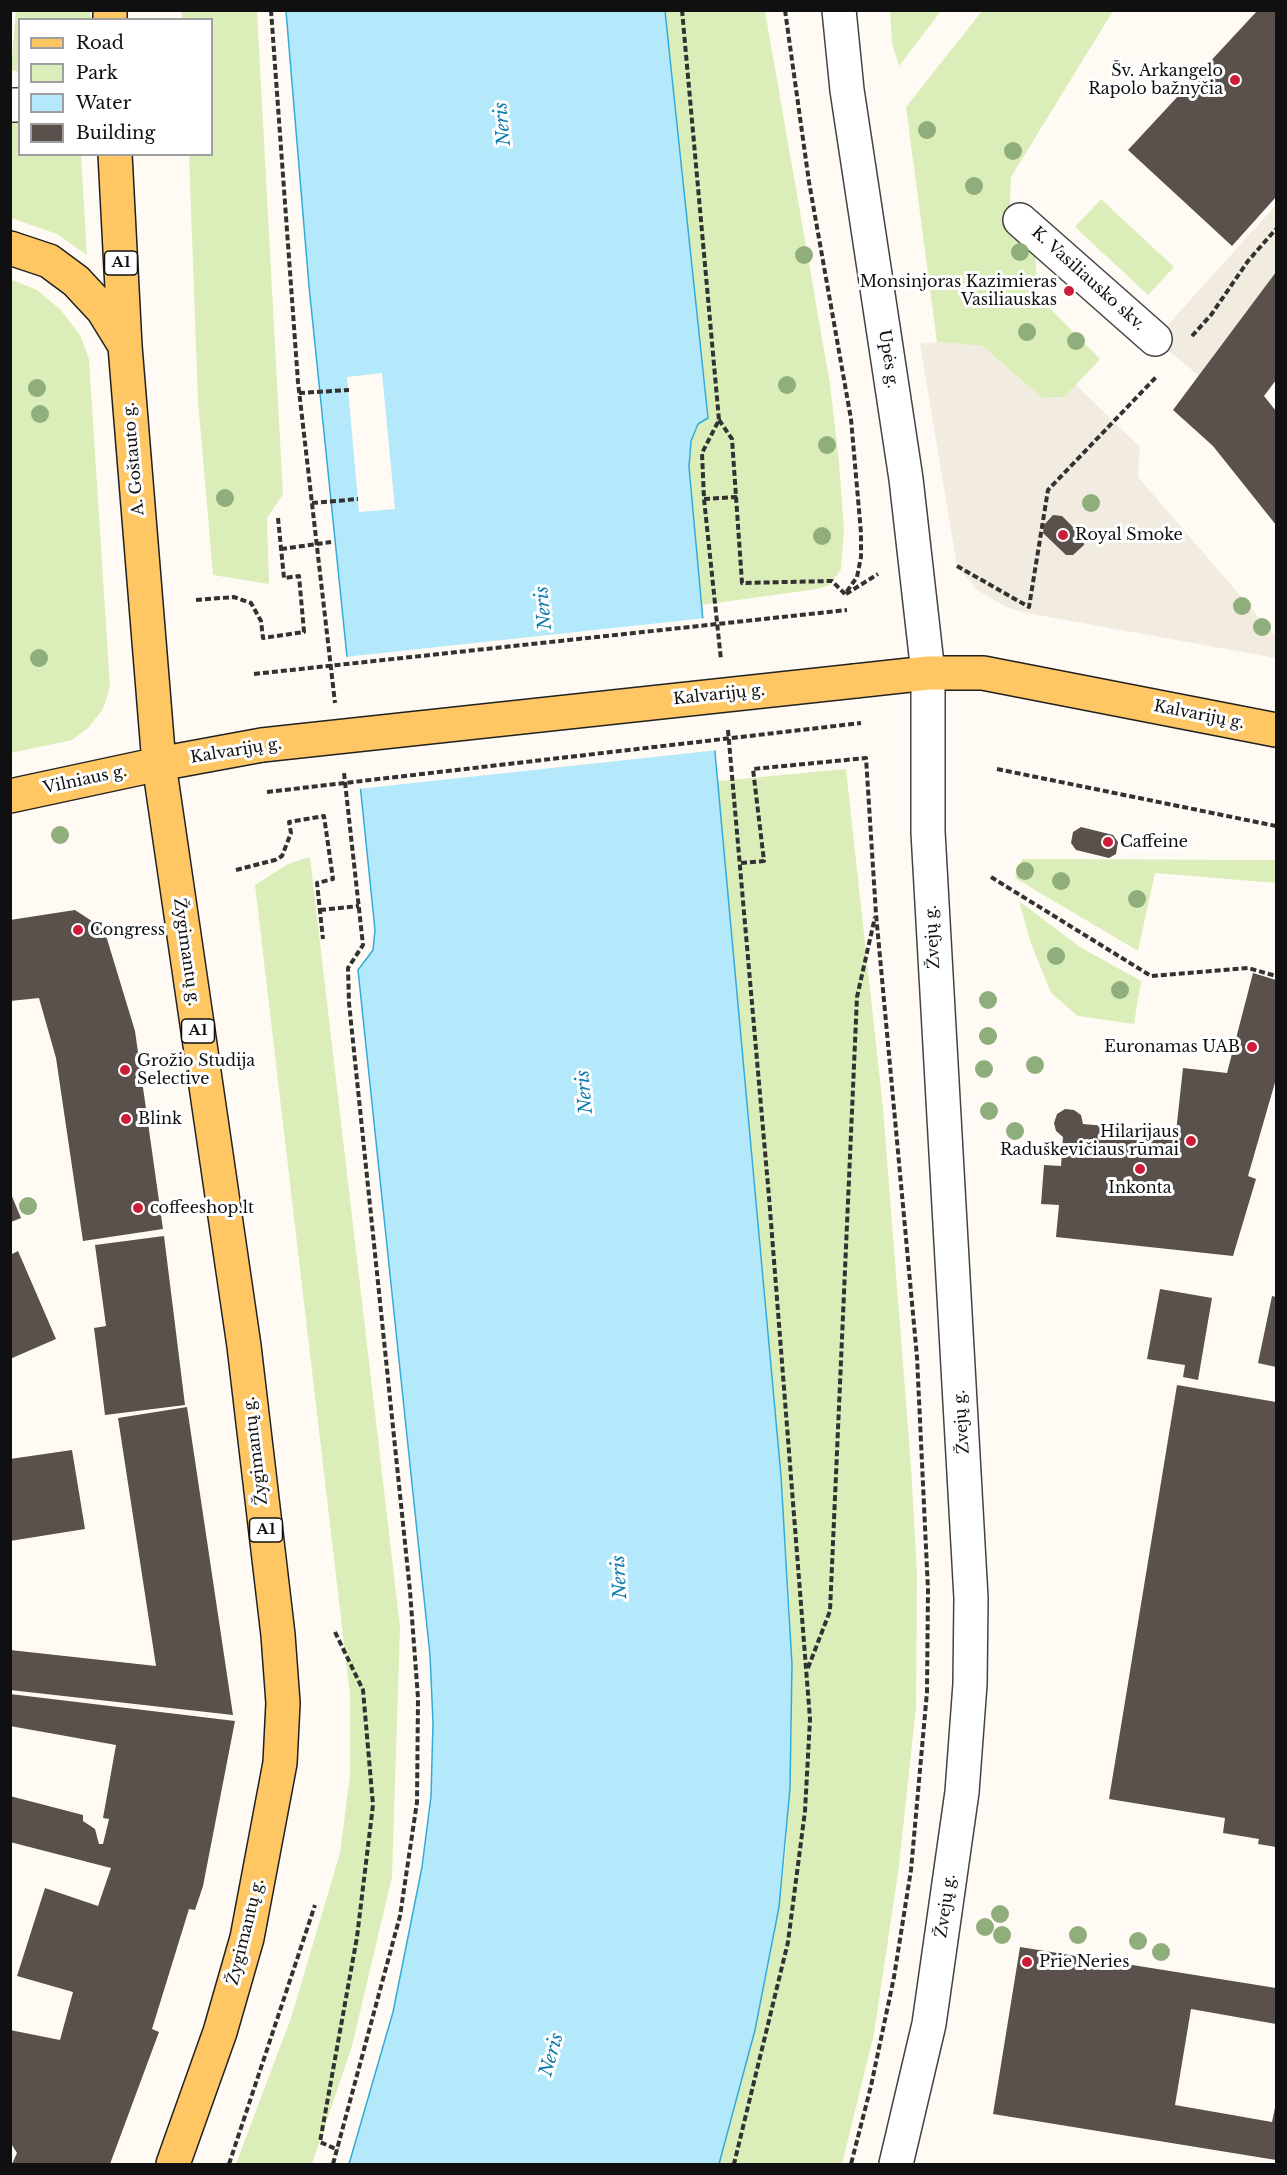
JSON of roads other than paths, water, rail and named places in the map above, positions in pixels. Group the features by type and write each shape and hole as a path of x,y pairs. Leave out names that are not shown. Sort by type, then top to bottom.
{"main road":[{"name":"A. Goštauto g.","path":"111,163 159,764"},
{"path":"10,248 49,261 76,281 103,310 125,346"},
{"name":"Kalvarijų g.","path":"159,764 262,745 928,673 982,673 1276,730"},
{"name":"Vilniaus g.","path":"10,796 159,764"},
{"name":"Žygimantų g.","path":"159,764 244,1346 278,1635 283,1703 280,1763 247,1938 220,2032 174,2164"}],"street":[{"name":"Upės g.","path":"838,10 847,90 906,479 928,673"},
{"name":"K. Vasiliausko skv.","path":"1020,220 1155,339"},
{"name":"Žvejų g.","path":"896,2164 929,2024 962,1792 970,1684 968,1509 928,832 928,673"}],"water":[{"name":"Neris","path":"286,11 665,11 708,418 698,424 691,441 689,467 781,1476 792,1665 790,1788 779,1907 755,2030 719,2164 349,2164 393,2012 422,1867 431,1796 433,1723 430,1655 358,970 373,950 375,930 309,286"}],"place":[{"name":"Šv. Arkangelo Rapolo bažnyčia","path":"1235,80"},
{"name":"Monsinjoras Kazimieras Vasiliauskas","path":"1069,291"},
{"name":"Royal Smoke","path":"1063,535"},
{"name":"Caffeine","path":"1108,842"},
{"name":"Congress","path":"78,930"},
{"name":"Euronamas UAB","path":"1252,1047"},
{"name":"Grožio Studija Selective","path":"125,1070"},
{"name":"Blink","path":"126,1119"},
{"name":"Hilarijaus Raduškevičiaus rūmai","path":"1191,1141"},
{"name":"Inkonta","path":"1140,1169"},
{"name":"coffeeshop.lt","path":"138,1208"},
{"name":"Prie Neries","path":"1027,1962"}]}
